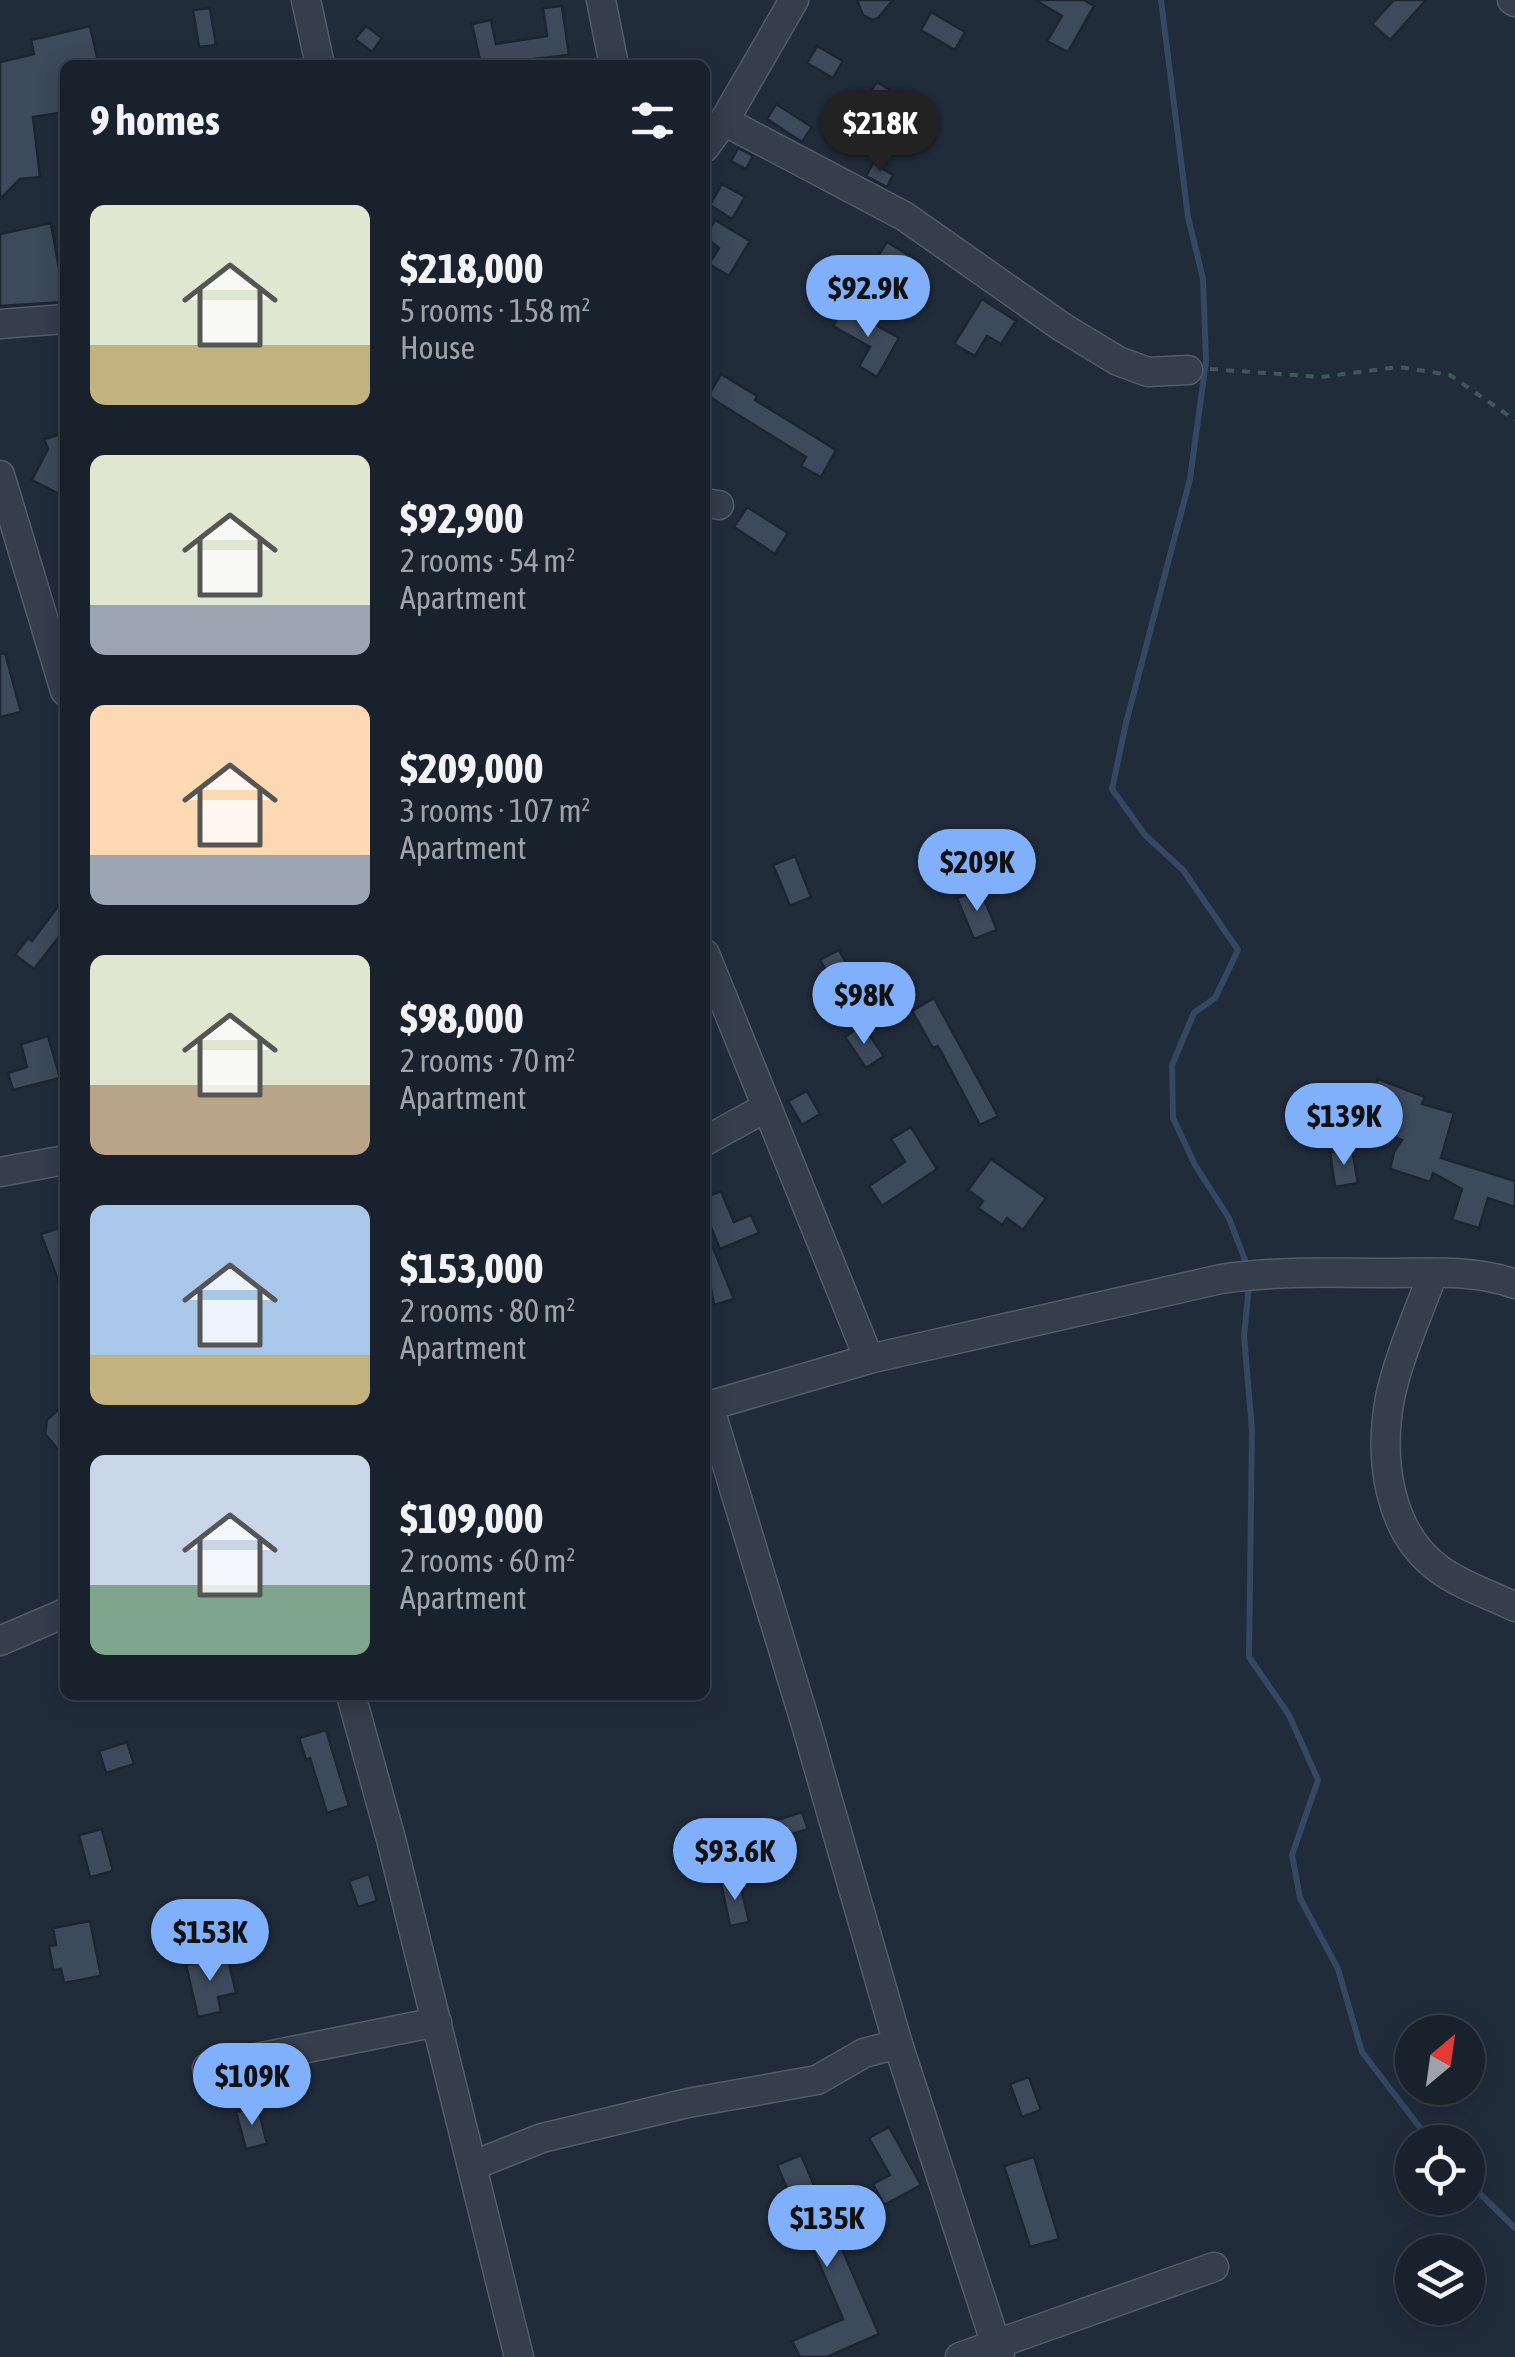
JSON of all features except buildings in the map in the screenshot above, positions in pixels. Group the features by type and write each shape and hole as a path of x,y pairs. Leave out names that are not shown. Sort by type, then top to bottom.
{"street":[{"path":"306,0 319,60"},
{"path":"601,0 613,60"},
{"path":"710,141 794,0"},
{"path":"724,121 904,216 1062,328 1118,361 1148,372 1188,370"},
{"path":"0,324 60,319"},
{"path":"0,475 60,674"},
{"path":"710,966 869,1359"},
{"path":"710,1138 767,1107"},
{"path":"0,1172 60,1161"},
{"path":"710,1405 869,1359 1221,1279 1270,1272 1433,1273 1498,1278 1515,1284"},
{"path":"1433,1273 1390,1397 1387,1442 1391,1498 1405,1532 1438,1568 1515,1607"},
{"path":"710,1416 807,1728 898,2044 998,2351"},
{"path":"0,1641 60,1616"},
{"path":"352,1700 474,2165 519,2357"},
{"path":"207,2068 437,2022"},
{"path":"474,2165 542,2138 688,2103 818,2080 864,2053 898,2044"},
{"path":"960,2357 998,2351 1214,2266"}],"path":[{"path":"1220,368 1321,377 1399,367 1450,375 1515,420"}],"waterway":[{"path":"1161,0 1188,217 1203,279 1206,361 1190,479 1112,789 1145,835 1183,870 1238,950 1215,998 1194,1013 1172,1065 1173,1118 1195,1165 1229,1218 1248,1268"},
{"path":"1249,1285 1244,1336 1252,1430 1249,1657 1289,1715 1318,1780 1292,1855 1300,1898 1338,1969 1362,2052 1418,2125"},
{"path":"1485,2199 1515,2228"}]}
